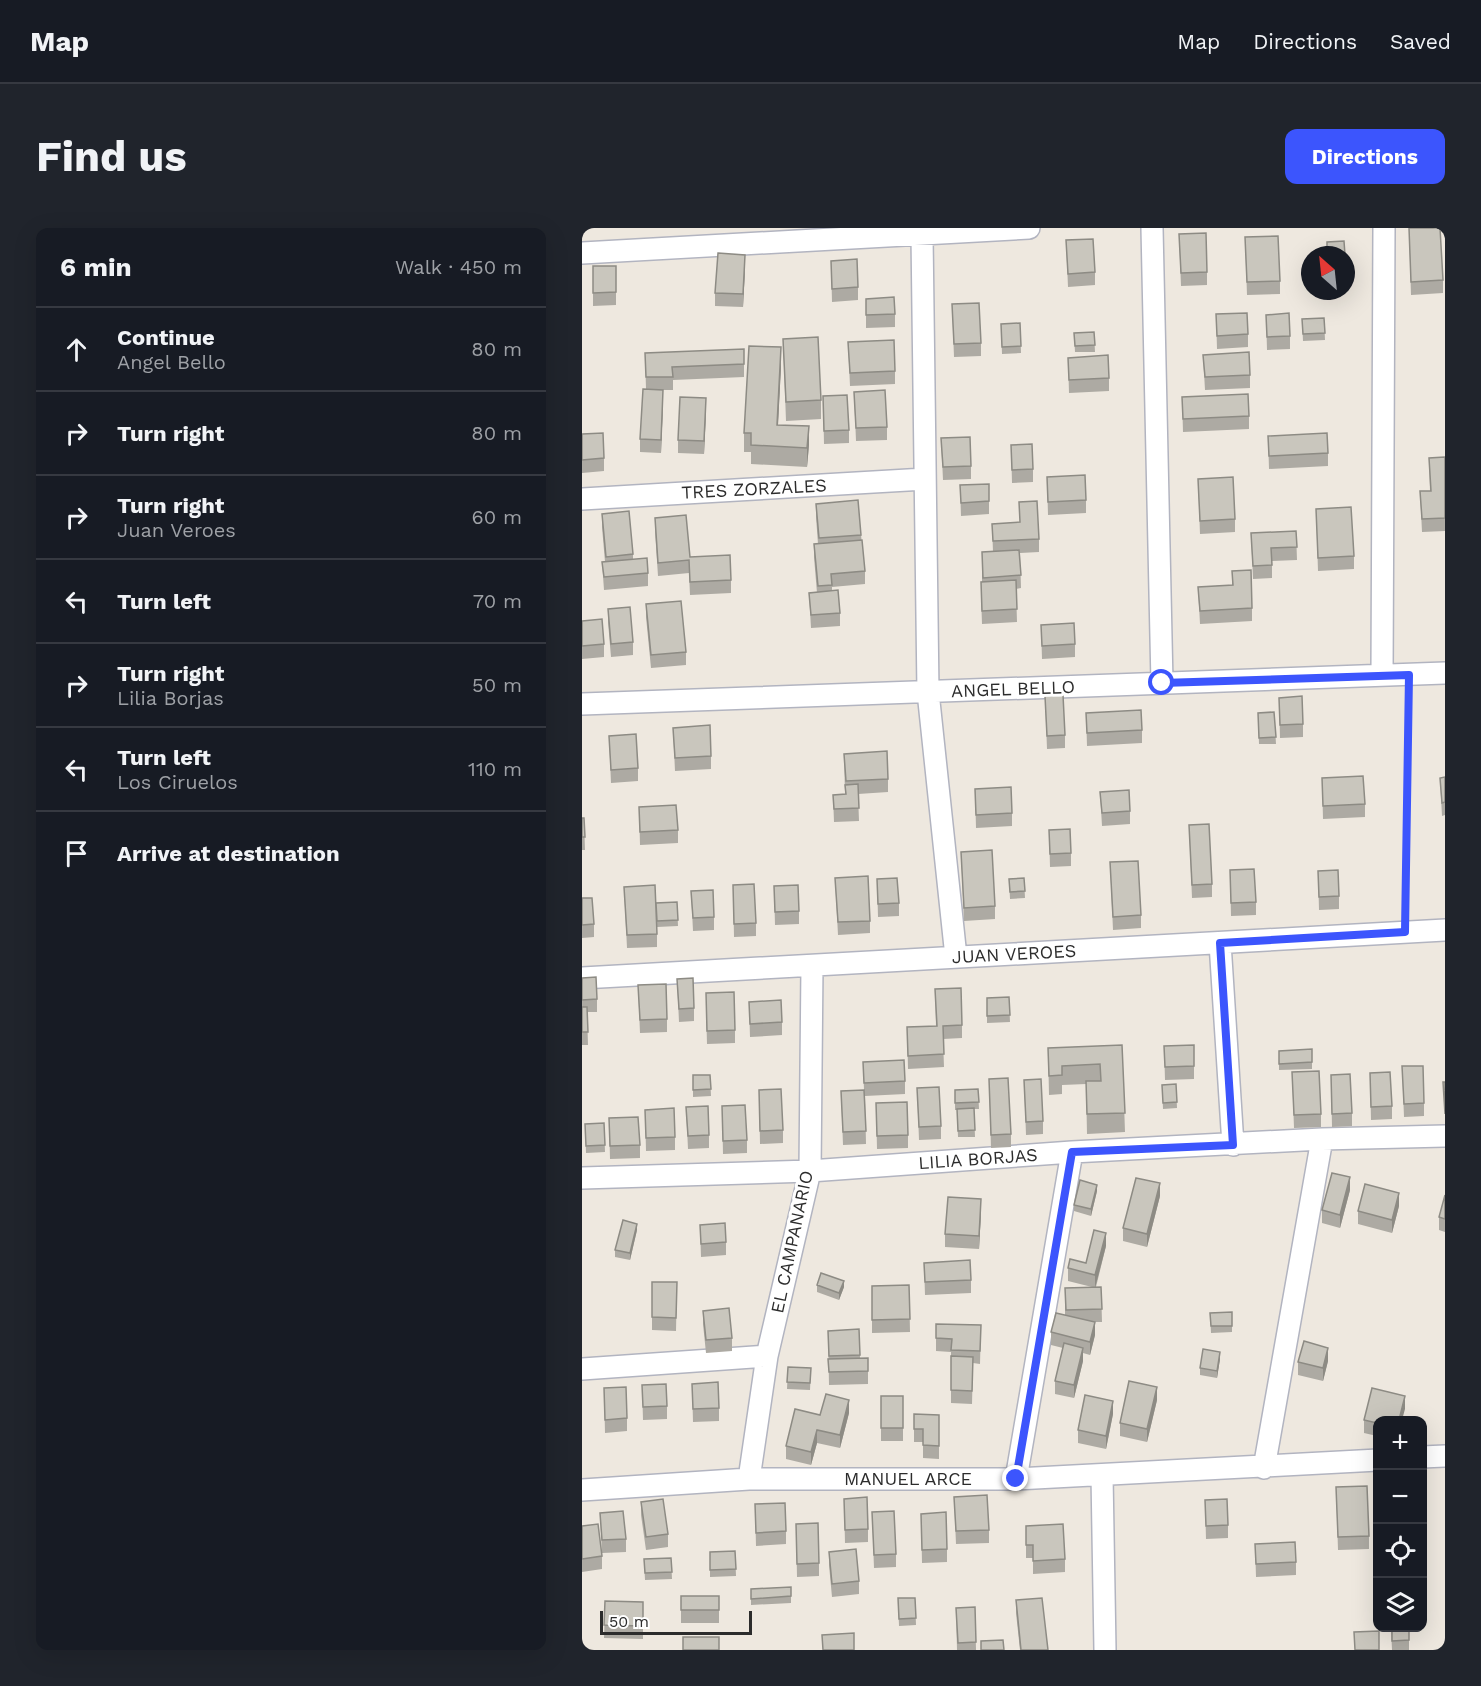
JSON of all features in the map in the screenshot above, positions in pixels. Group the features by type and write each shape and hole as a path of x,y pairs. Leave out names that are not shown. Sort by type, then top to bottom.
{"street":[{"path":"582,253 1029,228"},
{"path":"1152,228 1162,683"},
{"path":"1382,675 1384,228"},
{"path":"922,235 928,692 956,957"},
{"name":"TRES ZORZALES","path":"582,499 925,479"},
{"name":"ANGEL BELLO","path":"582,704 1445,673"},
{"name":"JUAN VEROES","path":"582,978 1445,930"},
{"path":"1220,943 1233,1145"},
{"name":"EL CAMPANARIO","path":"749,1479 767,1356 810,1171 812,966"},
{"name":"LILIA BORJAS","path":"582,1178 810,1171 1072,1152 1322,1139 1445,1136"},
{"path":"1264,1468 1322,1139"},
{"path":"1016,1479 1072,1152"},
{"path":"582,1369 767,1356"},
{"path":"1427,1457 1445,1456"},
{"name":"MANUEL ARCE","path":"582,1490 749,1479 1016,1479 1264,1468 1373,1460"},
{"path":"1102,1475 1105,1650"}],"path":[{"path":"1405,932 1409,675"}],"building":[{"path":"1409,228 1440,228 1443,280 1411,282"},
{"path":"1206,233 1207,272 1181,273 1179,234"},
{"path":"1278,236 1280,281 1247,282 1245,237"},
{"path":"1093,239 1095,272 1068,274 1066,240"},
{"path":"1344,241 1344,246 1327,246 1327,242"},
{"path":"718,253 745,255 743,294 715,293"},
{"path":"857,259 858,287 832,289 831,261"},
{"path":"593,266 616,266 616,292 593,293"},
{"path":"894,297 895,314 866,315 866,299"},
{"path":"979,303 981,343 954,344 952,304"},
{"path":"1247,313 1248,334 1217,336 1216,314"},
{"path":"1289,313 1290,336 1267,337 1266,315"},
{"path":"1324,318 1325,333 1303,334 1302,319"},
{"path":"1020,323 1021,346 1002,347 1001,324"},
{"path":"1094,332 1095,345 1075,346 1074,333"},
{"path":"818,337 821,400 786,402 783,339"},
{"path":"894,340 895,371 850,373 848,342"},
{"path":"749,346 781,347 777,425 809,426 807,448 751,445 751,433 744,433"},
{"path":"744,349 744,364 672,367 673,377 646,377 645,353"},
{"path":"1249,352 1250,375 1205,377 1203,355"},
{"path":"1108,355 1109,378 1069,380 1068,358"},
{"path":"643,389 663,390 661,440 640,439"},
{"path":"885,390 887,427 856,428 854,392"},
{"path":"1248,394 1249,416 1183,419 1182,397"},
{"path":"847,395 849,430 824,431 823,396"},
{"path":"680,397 706,398 704,441 678,440"},
{"path":"603,433 604,458 582,460 582,434"},
{"path":"1327,433 1328,453 1269,456 1268,436"},
{"path":"970,437 971,466 943,467 941,438"},
{"path":"1032,444 1033,469 1012,470 1011,445"},
{"path":"1445,457 1445,518 1422,519 1420,491 1431,491 1429,458"},
{"path":"1085,475 1086,500 1048,502 1047,477"},
{"path":"1233,477 1235,519 1200,521 1198,479"},
{"path":"989,484 989,501 961,503 960,485"},
{"path":"858,500 861,535 819,538 816,504"},
{"path":"1037,501 1039,539 993,541 992,524 1020,522 1019,502"},
{"path":"1351,507 1354,556 1318,558 1316,509"},
{"path":"629,511 633,554 606,557 602,514"},
{"path":"686,515 690,557 730,555 731,580 690,582 689,560 658,563 655,518"},
{"path":"1296,531 1297,547 1271,548 1272,565 1253,566 1251,533"},
{"path":"862,540 865,571 831,574 832,585 818,586 814,544"},
{"path":"1019,550 1021,575 983,578 982,552"},
{"path":"647,558 648,573 604,577 602,562"},
{"path":"1251,570 1252,608 1200,611 1198,587 1233,585 1232,571"},
{"path":"1016,580 1017,609 982,611 981,582"},
{"path":"838,590 840,613 811,615 809,593"},
{"path":"681,601 686,652 651,655 646,604"},
{"path":"630,607 633,642 611,644 608,609"},
{"path":"602,619 604,644 582,646 582,621"},
{"path":"1074,623 1075,644 1042,646 1041,625"},
{"path":"1063,695 1065,735 1047,736 1045,696"},
{"path":"1302,696 1303,724 1280,725 1279,698"},
{"path":"1141,710 1142,730 1087,733 1086,713"},
{"path":"1274,712 1276,737 1259,738 1258,713"},
{"path":"710,725 711,756 675,758 673,728"},
{"path":"636,734 638,768 611,770 609,736"},
{"path":"887,751 888,779 846,781 844,754"},
{"path":"1363,776 1365,804 1323,806 1322,778"},
{"path":"1445,777 1445,802 1442,803 1440,778"},
{"path":"858,784 859,808 834,809 833,795 846,794 845,785"},
{"path":"1011,787 1012,813 976,815 975,789"},
{"path":"1129,790 1130,811 1102,813 1100,792"},
{"path":"676,805 678,830 640,832 639,807"},
{"path":"582,818 584,818 585,837 582,837"},
{"path":"1209,824 1212,884 1192,885 1189,825"},
{"path":"1070,829 1071,853 1050,854 1049,830"},
{"path":"992,850 995,906 964,908 961,852"},
{"path":"1138,861 1141,915 1113,917 1110,862"},
{"path":"1254,869 1256,902 1231,903 1230,870"},
{"path":"1338,870 1339,896 1319,897 1318,871"},
{"path":"868,876 870,921 838,922 835,878"},
{"path":"897,878 899,903 878,904 877,879"},
{"path":"1024,878 1025,891 1010,892 1009,879"},
{"path":"754,884 756,923 734,924 733,885"},
{"path":"655,885 657,934 627,935 624,887"},
{"path":"798,885 799,911 775,912 774,886"},
{"path":"713,890 714,917 693,918 691,891"},
{"path":"582,898 592,898 594,924 582,925"},
{"path":"677,902 678,920 657,921 656,903"},
{"path":"596,977 597,999 582,1000 582,978"},
{"path":"693,978 694,1008 679,1009 677,979"},
{"path":"666,984 667,1019 640,1020 638,985"},
{"path":"961,988 962,1025 943,1026 944,1054 908,1056 907,1027 937,1026 935,989"},
{"path":"734,992 735,1030 707,1031 706,993"},
{"path":"1009,997 1010,1015 987,1016 987,998"},
{"path":"781,1000 782,1022 750,1024 749,1002"},
{"path":"582,1007 587,1007 588,1032 582,1032"},
{"path":"1122,1045 1125,1113 1087,1114 1086,1081 1101,1081 1100,1064 1062,1066 1062,1075 1049,1076 1048,1048"},
{"path":"1194,1045 1194,1066 1165,1067 1164,1046"},
{"path":"1312,1049 1312,1062 1279,1064 1279,1051"},
{"path":"904,1060 905,1081 864,1083 863,1062"},
{"path":"1402,1066 1423,1066 1424,1103 1404,1104"},
{"path":"1319,1071 1321,1114 1294,1115 1292,1072"},
{"path":"1390,1072 1392,1106 1371,1107 1370,1073"},
{"path":"1350,1074 1352,1113 1332,1114 1331,1075"},
{"path":"693,1075 710,1075 711,1089 693,1090"},
{"path":"1008,1078 1011,1134 991,1135 989,1079"},
{"path":"1041,1079 1043,1121 1026,1122 1024,1080"},
{"path":"1443,1082 1445,1082 1445,1114"},
{"path":"1176,1084 1177,1102 1163,1103 1162,1085"},
{"path":"939,1087 941,1126 919,1127 917,1088"},
{"path":"781,1089 783,1130 760,1131 759,1090"},
{"path":"978,1089 979,1102 955,1103 955,1090"},
{"path":"864,1090 866,1131 843,1132 841,1091"},
{"path":"907,1102 908,1135 877,1136 876,1103"},
{"path":"745,1105 747,1140 723,1141 722,1106"},
{"path":"708,1106 709,1135 688,1136 686,1107"},
{"path":"674,1108 675,1137 646,1138 645,1110"},
{"path":"974,1108 975,1130 958,1131 957,1109"},
{"path":"638,1117 640,1145 610,1146 609,1118"},
{"path":"604,1123 605,1145 586,1146 585,1124"},
{"path":"1332,1173 1350,1177 1340,1215 1322,1210"},
{"path":"1136,1178 1160,1183 1147,1234 1123,1228"},
{"path":"1080,1180 1097,1185 1091,1209 1074,1205"},
{"path":"1365,1184 1399,1193 1392,1220 1358,1211"},
{"path":"1445,1195 1445,1219 1439,1217"},
{"path":"948,1197 981,1199 979,1236 945,1234"},
{"path":"623,1220 637,1224 630,1253 615,1250"},
{"path":"725,1223 726,1242 701,1244 700,1225"},
{"path":"1094,1230 1106,1233 1095,1275 1068,1268 1070,1259 1086,1263"},
{"path":"970,1260 971,1280 925,1282 924,1263"},
{"path":"821,1273 844,1281 839,1293 817,1285"},
{"path":"652,1282 677,1282 676,1318 652,1317"},
{"path":"909,1285 910,1319 872,1320 872,1286"},
{"path":"1101,1287 1102,1309 1066,1310 1065,1288"},
{"path":"729,1308 732,1338 706,1340 703,1311"},
{"path":"1232,1312 1232,1326 1211,1326 1210,1313"},
{"path":"1056,1313 1095,1322 1090,1342 1051,1332"},
{"path":"936,1324 981,1325 980,1351 951,1350 952,1339 936,1338"},
{"path":"859,1329 860,1355 829,1356 828,1331"},
{"path":"1304,1341 1328,1348 1323,1368 1298,1362"},
{"path":"1064,1343 1083,1348 1074,1385 1055,1381"},
{"path":"1203,1349 1220,1352 1217,1371 1200,1368"},
{"path":"951,1356 973,1357 972,1391 951,1390"},
{"path":"868,1358 868,1371 829,1372 828,1359"},
{"path":"788,1367 811,1368 810,1383 787,1382"},
{"path":"1129,1381 1157,1387 1147,1429 1120,1423"},
{"path":"718,1382 719,1408 693,1409 692,1384"},
{"path":"666,1384 667,1406 643,1407 642,1385"},
{"path":"626,1387 627,1418 605,1420 604,1388"},
{"path":"1372,1388 1405,1396 1400,1416 1373,1416 1373,1422 1364,1420"},
{"path":"826,1394 849,1400 840,1435 817,1430 811,1452 786,1446 795,1409 820,1415"},
{"path":"1085,1395 1113,1401 1106,1436 1078,1430"},
{"path":"881,1396 903,1396 903,1428 881,1428"},
{"path":"914,1414 939,1415 939,1446 923,1445 923,1429 914,1429"},
{"path":"1367,1486 1369,1536 1338,1537 1336,1487"},
{"path":"987,1495 989,1530 956,1531 954,1497"},
{"path":"867,1497 868,1529 845,1530 844,1499"},
{"path":"663,1499 668,1534 646,1537 641,1502"},
{"path":"1227,1499 1228,1525 1206,1526 1205,1500"},
{"path":"785,1503 786,1531 756,1533 755,1504"},
{"path":"623,1511 626,1539 602,1540 600,1513"},
{"path":"894,1511 896,1554 874,1555 872,1512"},
{"path":"946,1512 947,1549 922,1550 921,1514"},
{"path":"818,1523 819,1563 797,1564 796,1524"},
{"path":"598,1524 602,1556 582,1559 582,1526"},
{"path":"1063,1524 1065,1559 1033,1561 1033,1545 1026,1545 1026,1526"},
{"path":"1295,1542 1296,1562 1256,1564 1255,1544"},
{"path":"856,1549 859,1581 832,1584 829,1552"},
{"path":"735,1551 736,1569 710,1570 710,1552"},
{"path":"671,1558 672,1572 645,1573 644,1559"},
{"path":"791,1587 791,1596 751,1599 751,1589"},
{"path":"681,1596 719,1596 719,1610 681,1610"},
{"path":"898,1598 915,1598 916,1618 899,1619"},
{"path":"1042,1598 1048,1650 1021,1650 1016,1600"},
{"path":"605,1601 643,1602 643,1626 604,1625"},
{"path":"975,1607 976,1642 958,1643 956,1608"},
{"path":"1354,1632 1379,1632 1379,1650 1355,1650"},
{"path":"1392,1632 1409,1632 1409,1640 1392,1641"},
{"path":"854,1633 854,1650 823,1650 822,1635"},
{"path":"683,1637 719,1637 719,1650 683,1650"},
{"path":"1003,1640 1004,1650 981,1650 981,1641"}],"route":[{"path":"1016,1479 1072,1152 1233,1145 1220,943 1405,932 1409,675 1162,683"}]}
